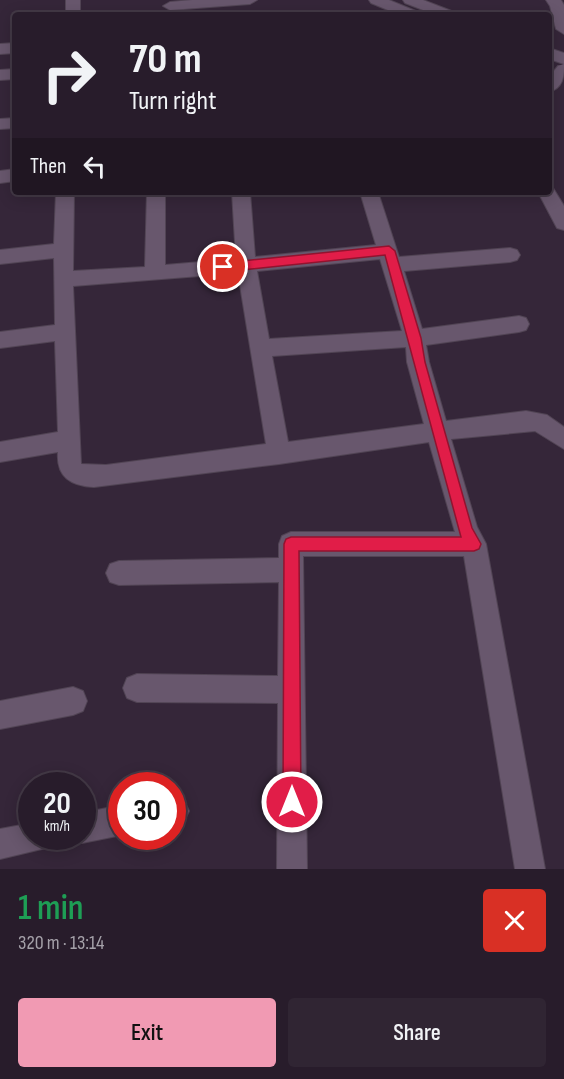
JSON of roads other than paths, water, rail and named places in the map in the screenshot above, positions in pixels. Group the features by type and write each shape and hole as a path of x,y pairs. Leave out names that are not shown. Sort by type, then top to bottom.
{"street":[{"path":"376,0 406,12"},
{"path":"410,0 441,12"},
{"path":"553,0 564,29"},
{"path":"170,7 244,5"},
{"path":"552,82 560,69"},
{"path":"65,195 63,279 69,462 71,470 78,475 89,476 279,454 440,431 538,422 564,439"},
{"path":"155,273 156,195"},
{"path":"242,195 246,265 279,454"},
{"path":"370,195 415,338 418,362 440,431 466,531 474,544 530,869"},
{"path":"549,195 564,223"},
{"path":"0,257 64,250"},
{"path":"63,279 246,265 510,255"},
{"path":"261,348 415,338 519,324"},
{"path":"0,340 66,332"},
{"path":"0,452 70,440"},
{"path":"292,869 291,544 474,544"},
{"path":"119,573 291,570"},
{"path":"137,688 292,690"},
{"path":"0,715 73,701"},
{"path":"0,844 18,840"}]}
